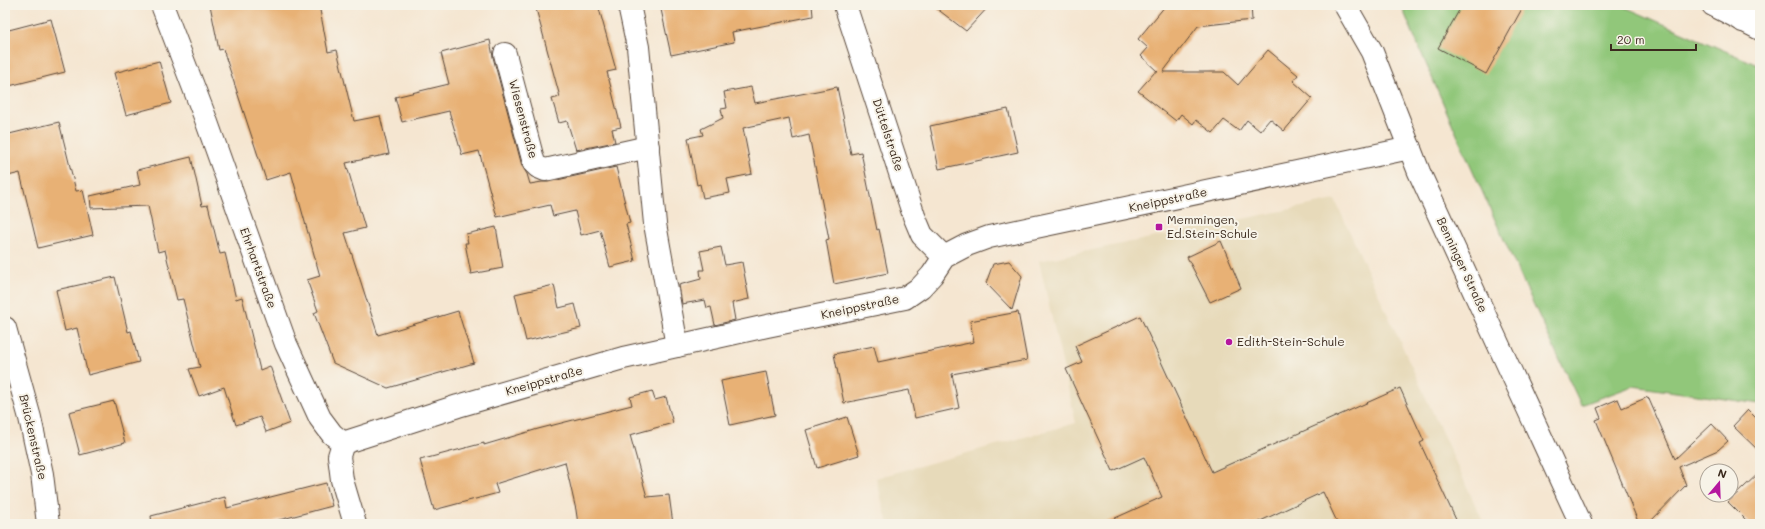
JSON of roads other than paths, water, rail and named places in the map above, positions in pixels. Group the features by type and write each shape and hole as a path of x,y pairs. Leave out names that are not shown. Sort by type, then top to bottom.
{"street":[{"name":"Ehrhartstraße","path":"162,5 205,117 286,344 320,418 332,434 343,443"},
{"path":"629,5 638,48 655,224 677,346"},
{"name":"Düttelstraße","path":"845,5 914,216 922,235 944,257"},
{"name":"Benninger Straße","path":"1345,5 1372,52 1410,148 1581,524"},
{"path":"1713,5 1752,25 1759,5"},
{"name":"Wiesenstraße","path":"505,54 534,163 538,167 545,170 648,147"},
{"name":"Kneippstraße","path":"343,443 623,358 904,298 920,287 928,279 944,257 967,245 989,237 1410,148"},
{"name":"Brückenstraße","path":"5,328 41,467 48,524"},
{"path":"343,443 339,456 342,480 355,524"}],"place":[{"name":"Memmingen, Ed.Stein-Schule","path":"1159,227"},
{"name":"Edith-Stein-Schule","path":"1229,342"}]}
